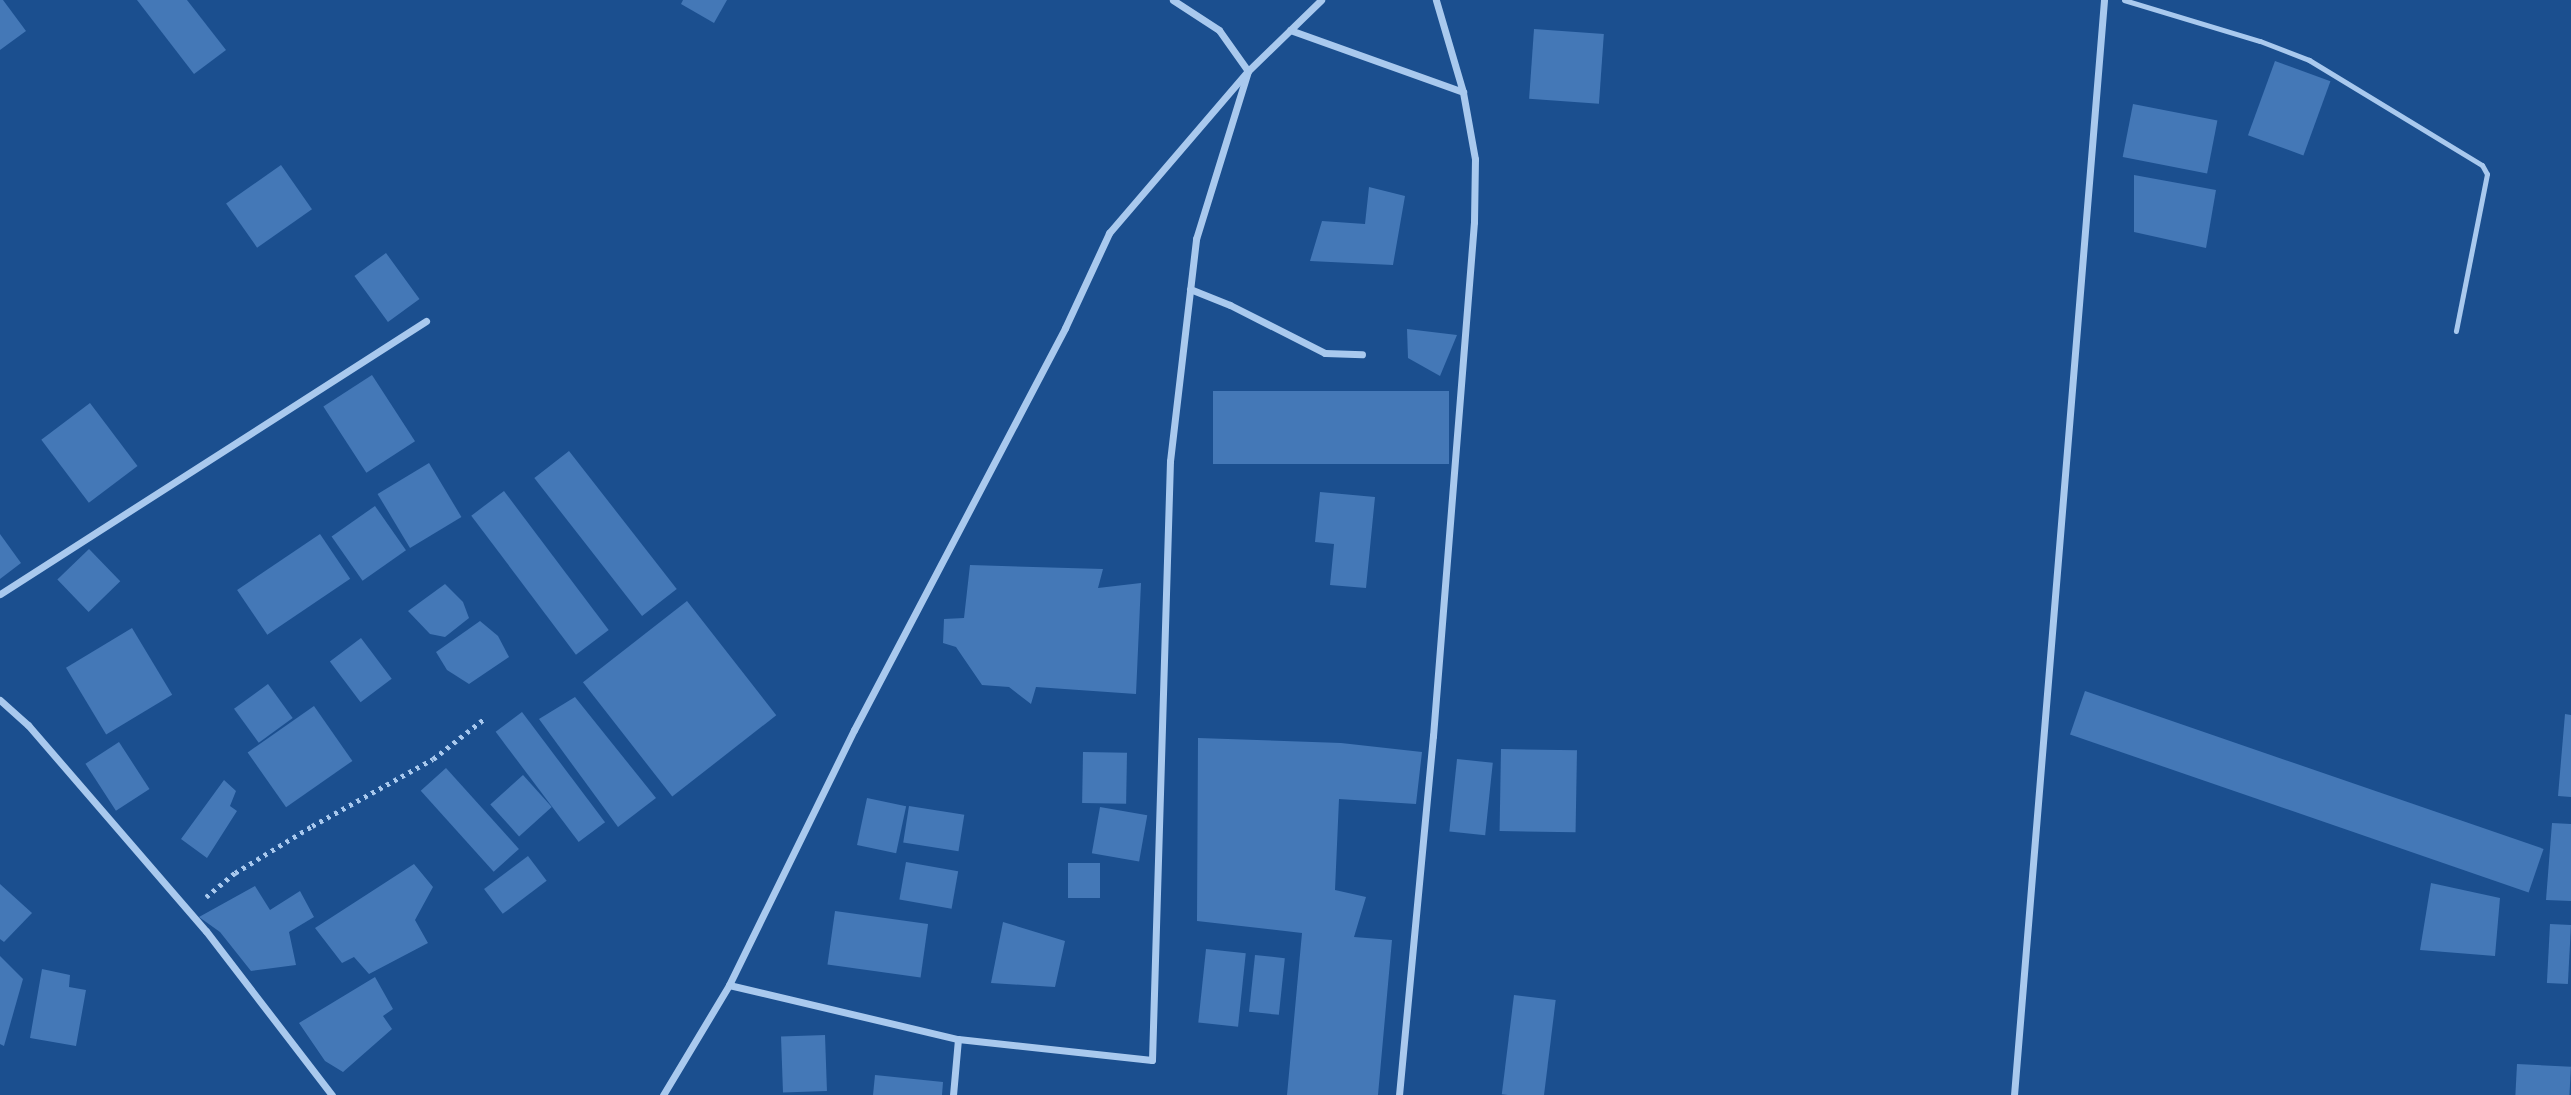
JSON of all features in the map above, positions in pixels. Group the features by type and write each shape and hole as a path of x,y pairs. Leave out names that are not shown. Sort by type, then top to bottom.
{"street":[{"path":"1173,0 1219,30 1248,71"},
{"path":"663,1095 729,985 854,730 1065,328 1109,233 1248,71 1321,0"},
{"path":"1399,1095 1433,736 1474,222 1475,159 1463,92 1436,0"},
{"path":"2014,1095 2105,0"},
{"path":"1290,30 1463,92"},
{"path":"729,985 958,1039 1152,1060 1170,461 1196,239 1248,71"},
{"path":"1190,289 1230,305 1325,353 1362,354"},
{"path":"0,594 426,321"},
{"path":"0,700 28,726 190,911 332,1095"},
{"path":"953,1095 958,1039"}],"lane":[{"path":"2124,0 2260,41 2309,60 2482,165 2487,174 2456,331"}],"path":[{"path":"190,911 235,873 312,826 433,759 484,719"}],"building":[{"path":"0,0 3,0 26,31 0,50"},
{"path":"137,0 187,0 226,50 194,74"},
{"path":"683,0 727,0 714,23 681,4"},
{"path":"1534,29 1604,34 1599,104 1529,99"},
{"path":"2275,61 2330,81 2303,155 2248,135"},
{"path":"2133,104 2217,120 2207,173 2123,157"},
{"path":"281,165 312,209 257,248 226,203"},
{"path":"2134,175 2216,190 2206,248 2134,232"},
{"path":"1369,187 1405,196 1393,265 1310,261 1322,221 1365,224"},
{"path":"386,253 420,299 388,322 354,276"},
{"path":"1407,329 1457,335 1440,376 1408,358"},
{"path":"372,375 415,441 366,473 323,407"},
{"path":"1213,391 1449,391 1449,464 1213,464"},
{"path":"90,403 138,466 89,503 41,440"},
{"path":"569,451 677,589 642,616 534,478"},
{"path":"429,463 461,517 410,548 378,494"},
{"path":"504,491 609,630 576,655 471,516"},
{"path":"1320,492 1375,497 1366,588 1330,585 1334,544 1315,542"},
{"path":"375,506 406,550 363,581 332,536"},
{"path":"0,534 21,563 0,579"},
{"path":"320,534 350,579 267,635 237,590"},
{"path":"89,549 120,581 89,612 57,580"},
{"path":"970,565 1103,569 1098,588 1141,583 1136,694 1036,687 1031,704 1009,687 982,685 956,647 943,643 944,619 964,618"},
{"path":"445,584 463,602 469,618 445,637 430,634 408,611"},
{"path":"687,601 776,715 672,797 583,682"},
{"path":"480,621 498,636 509,657 469,684 447,670 436,652"},
{"path":"132,628 172,695 106,735 66,668"},
{"path":"361,638 392,679 361,702 330,661"},
{"path":"268,684 293,718 259,743 234,709"},
{"path":"2085,691 2544,849 2529,892 2070,734"},
{"path":"575,697 656,798 618,827 539,719"},
{"path":"314,706 352,761 286,807 248,752"},
{"path":"522,712 605,822 579,842 496,732"},
{"path":"2565,714 2571,715 2571,797 2558,796"},
{"path":"1198,738 1341,743 1422,752 1416,804 1339,799 1335,890 1366,897 1354,937 1392,940 1378,1095 1287,1095 1302,933 1197,921"},
{"path":"119,742 149,789 116,811 85,764"},
{"path":"1501,749 1577,750 1576,832 1500,831"},
{"path":"1083,752 1127,753 1126,804 1082,803"},
{"path":"1457,759 1493,763 1485,835 1449,832"},
{"path":"446,768 519,849 494,872 421,791"},
{"path":"523,775 552,807 519,836 490,804"},
{"path":"224,780 236,791 230,806 237,811 207,858 181,839"},
{"path":"867,798 906,806 896,853 857,845"},
{"path":"909,806 964,815 959,851 903,843"},
{"path":"1100,807 1147,815 1139,862 1092,853"},
{"path":"2552,823 2571,824 2571,901 2546,900"},
{"path":"528,856 547,881 503,914 484,889"},
{"path":"906,862 958,871 952,909 899,899"},
{"path":"1068,863 1100,863 1100,898 1068,898"},
{"path":"414,864 433,887 415,920 428,943 369,974 354,957 342,963 315,928"},
{"path":"2431,883 2500,898 2495,956 2420,950"},
{"path":"0,884 32,913 4,942 0,939"},
{"path":"255,886 270,910 300,891 314,917 289,932 296,965 251,971 220,932 199,917"},
{"path":"835,911 928,924 921,978 827,964"},
{"path":"1003,922 1065,941 1055,987 991,983"},
{"path":"2550,924 2571,925 2568,984 2547,983"},
{"path":"1206,949 1246,953 1238,1027 1198,1023"},
{"path":"1255,955 1285,958 1279,1015 1249,1012"},
{"path":"0,956 23,979 4,1046 0,1044"},
{"path":"42,969 70,975 69,987 86,990 76,1046 30,1038"},
{"path":"375,977 393,1009 383,1016 392,1029 343,1072 325,1061 299,1023"},
{"path":"1514,995 1556,1000 1544,1095 1502,1094"},
{"path":"825,1035 827,1091 783,1093 781,1037"},
{"path":"2517,1064 2571,1067 2569,1095 2515,1095"},
{"path":"875,1075 943,1082 942,1095 873,1095"}]}
